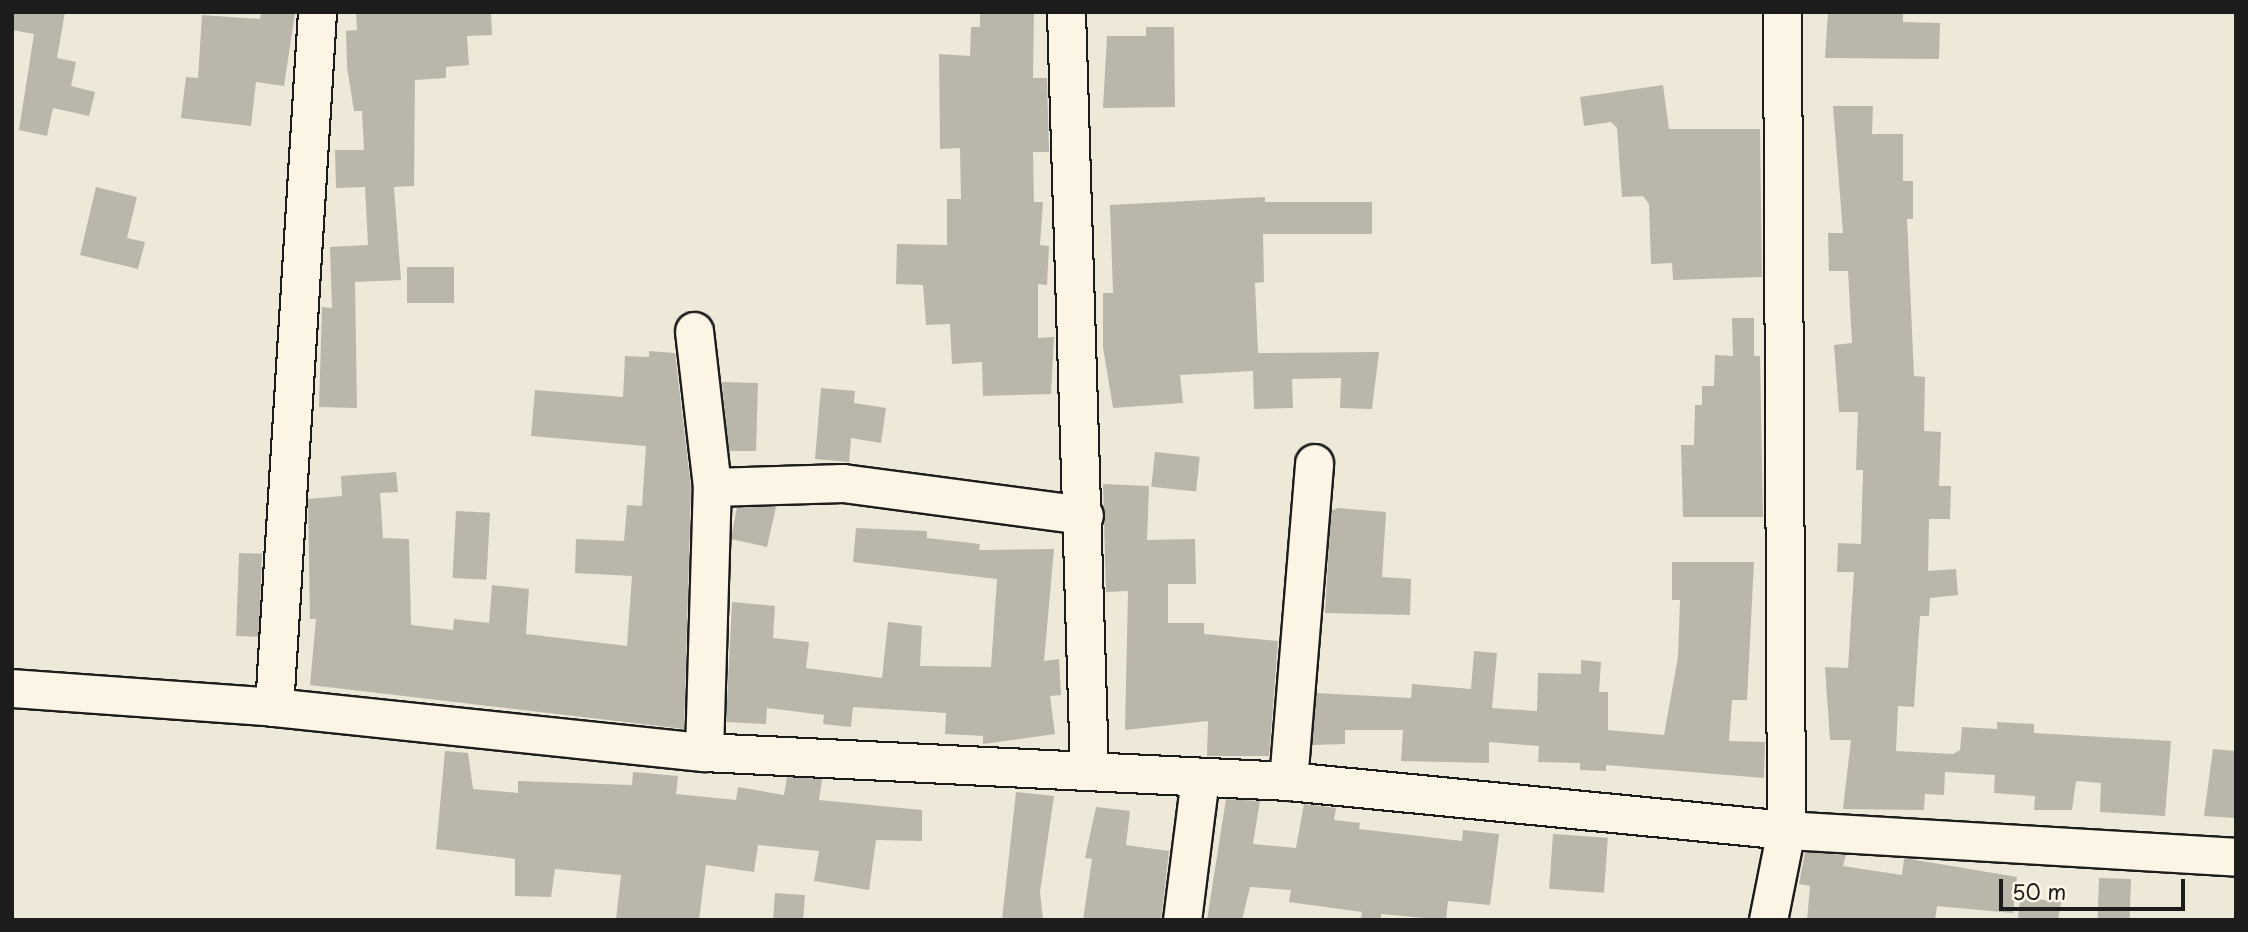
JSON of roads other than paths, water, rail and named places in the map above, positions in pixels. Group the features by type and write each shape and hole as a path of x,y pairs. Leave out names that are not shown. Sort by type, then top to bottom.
{"street":[{"path":"274,707 317,12"},
{"path":"1066,12 1084,515 1089,768"},
{"path":"1768,920 1786,830 1782,12"},
{"path":"694,331 712,487 704,752"},
{"path":"1288,781 1314,463"},
{"path":"712,487 843,483 1084,515"},
{"path":"12,688 274,707 704,752 1089,768 1288,781 1786,830 2236,857"},
{"path":"1182,920 1200,777"}]}
